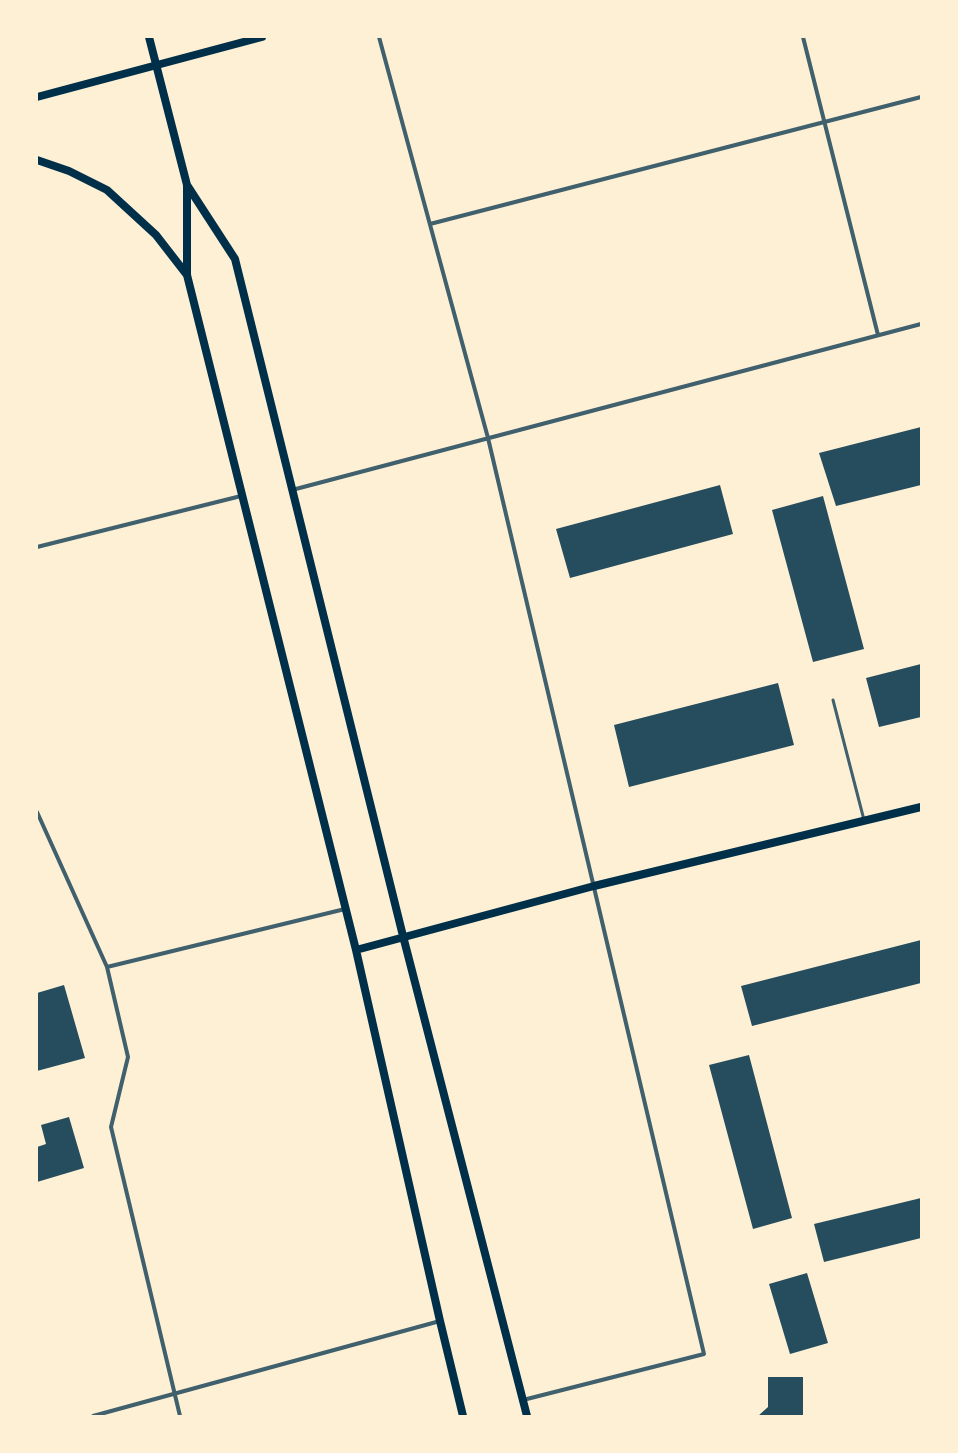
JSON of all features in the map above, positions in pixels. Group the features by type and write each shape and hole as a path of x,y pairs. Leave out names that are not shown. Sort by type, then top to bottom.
{"main road":[{"path":"149,37 187,185 187,275 241,496 356,950 463,1416"},
{"path":"37,97 156,64 262,37"},
{"path":"37,160 69,170 107,190 156,235 187,275"},
{"path":"187,185 235,259 403,936 527,1416"},
{"path":"356,950 403,936 594,886 921,807"}],"street":[{"path":"379,37 488,438 704,1354 523,1400"},
{"path":"803,37 878,336"},
{"path":"430,224 921,97"},
{"path":"292,490 921,324"},
{"path":"37,547 241,496"},
{"path":"37,812 107,967 128,1057 111,1127 180,1416"},
{"path":"107,967 346,909"},
{"path":"93,1416 440,1321"}],"lane":[{"path":"833,700 864,820"}],"building":[{"path":"921,427 921,485 836,506 819,453"},
{"path":"720,485 733,534 570,578 556,529"},
{"path":"823,496 864,649 813,662 772,510"},
{"path":"921,664 921,717 879,727 866,678"},
{"path":"778,683 794,745 629,787 614,725"},
{"path":"921,940 921,983 752,1026 741,986"},
{"path":"64,985 85,1058 37,1071 37,993"},
{"path":"749,1055 792,1218 753,1229 709,1065"},
{"path":"69,1117 84,1168 37,1182 37,1147 46,1144 41,1125"},
{"path":"921,1198 921,1238 824,1262 814,1224"},
{"path":"807,1273 828,1343 790,1354 769,1284"},
{"path":"768,1377 803,1377 803,1416 758,1416 768,1407"}]}
